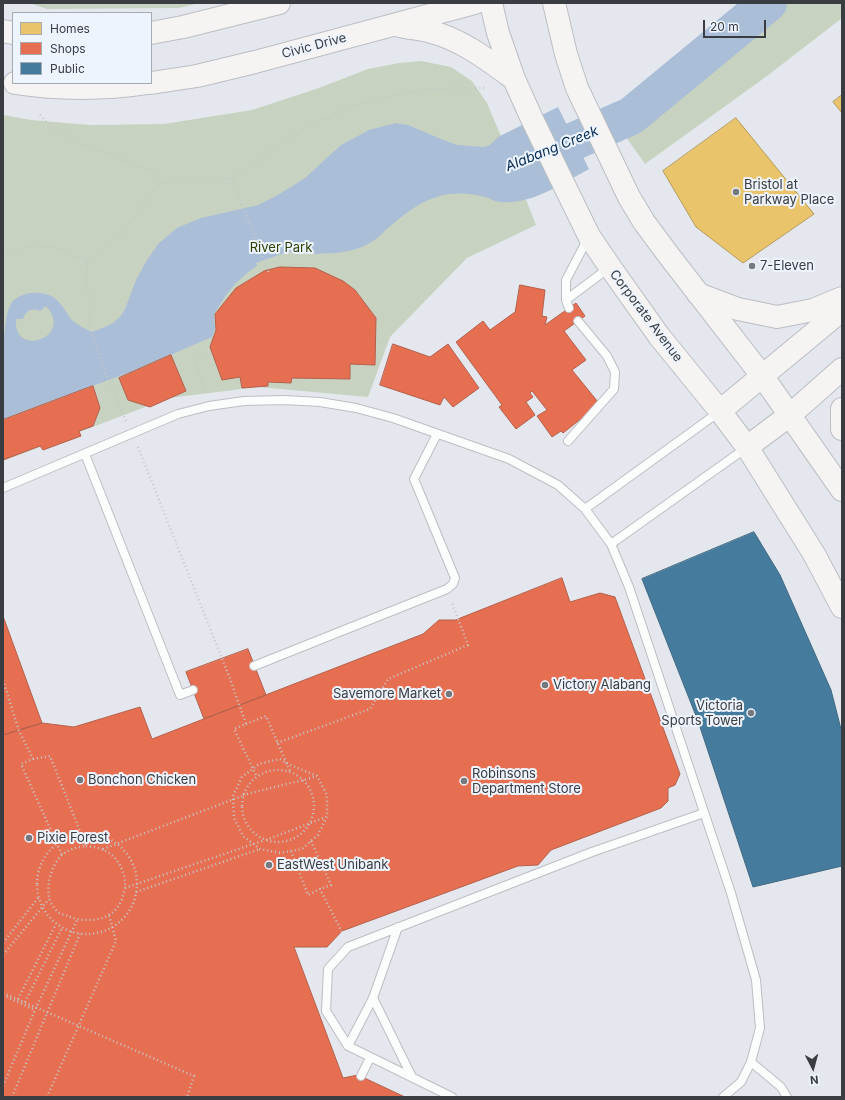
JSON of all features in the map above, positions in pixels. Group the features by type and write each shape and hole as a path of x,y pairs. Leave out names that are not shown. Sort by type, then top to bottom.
{"main road":[{"path":"152,33 183,27 279,3"},
{"name":"Civic Drive","path":"152,82 197,76 255,62 475,3"},
{"name":"Corporate Avenue","path":"491,3 498,33 514,79 585,229 610,267 660,336 747,447 814,554 842,607"},
{"path":"554,3 566,54 577,88 629,197 648,228 762,377 842,490"},
{"path":"393,25 428,31 452,39 484,57 514,79"},
{"path":"20,84 39,87 86,89 138,84"},
{"path":"698,294 738,309 777,317 813,310 842,298"},
{"path":"720,411 842,310"},
{"path":"747,447 790,415 842,369"},
{"path":"842,409 842,429"}],"lane":[{"path":"585,229 566,280 567,304 610,267"},
{"path":"568,441 614,389 614,372 607,356 578,321"},
{"path":"3,488 178,414 209,406 244,401 284,400 320,402 356,408 393,418 509,459 558,485 585,509 611,544 629,587 731,893 756,980 760,1028 751,1062 741,1082 723,1097"},
{"path":"585,509 720,411"},
{"path":"254,666 447,589 453,584 455,578 414,479 437,434"},
{"path":"611,544 747,447"},
{"path":"85,454 180,695 193,690"},
{"path":"452,1097 348,1046 326,1011 328,969 348,947 592,852 704,813"},
{"path":"348,1046 373,998 398,928"},
{"path":"373,998 412,1077"},
{"path":"361,1076 370,1058"},
{"path":"751,1062 781,1087 787,1097"}],"path":[{"path":"87,261 112,242 131,224 154,190 164,183 180,180 231,178 247,168 280,142 302,129 356,105 393,94 452,87 486,88"},
{"path":"40,115 52,127 79,144 140,166 152,172 164,183"},
{"path":"231,178 269,273"},
{"path":"3,257 22,248 35,245 46,245 87,261"},
{"path":"87,261 90,327 109,382 132,433 222,658 246,724"},
{"path":"209,406 196,360 213,354"},
{"path":"277,743 370,709 388,679 468,645 447,589"},
{"path":"3,680 20,731 33,759"},
{"path":"256,775 234,729 266,716 290,771"},
{"path":"62,855 21,764 33,759 50,756 86,846"},
{"path":"280,759 316,776 327,795 326,816 318,835 311,841 302,848 281,854 260,849 244,836 234,818 233,796 242,777 259,764 280,759"},
{"path":"272,769 290,771 306,782 314,800 312,819 301,835 283,842 265,840 249,830 241,814 242,796 256,775 272,769"},
{"path":"102,849 242,796 316,776"},
{"path":"125,888 265,840 326,816"},
{"path":"79,834 101,836 120,846 132,863 137,884 133,905 120,922 101,932 80,934 61,928 47,916 38,898 37,877 44,857 59,842 79,834"},
{"path":"291,851 308,895 320,888 331,885 311,841"},
{"path":"86,846 102,849 116,858 124,872 125,888 120,904 109,915 94,921 77,920 57,912 49,899 49,884 52,868 62,855 73,848 86,846"},
{"path":"136,892 260,849"},
{"path":"320,888 348,947"},
{"path":"3,943 38,898"},
{"path":"3,955 49,899"},
{"path":"47,1097 116,941 109,915"},
{"path":"3,1086 35,1010 77,920"},
{"path":"18,999 56,924"},
{"path":"25,1001 61,928"},
{"path":"12,1097 80,934"},
{"path":"3,994 35,1010"},
{"path":"3,994 25,1001 194,1076 187,1097"}],"green space":[{"path":"29,3 199,3 179,8 47,9"},
{"path":"787,3 842,3 842,18 767,76 645,164 623,133 661,107"},
{"name":"River Park","path":"421,61 451,67 472,81 487,103 536,225 467,258 390,337 368,397 258,387 169,398 3,461 3,115 31,120 90,125 164,124 252,110 319,88 368,69 399,63"}],"water":[{"path":"558,107 589,169 557,187 535,197 523,200 499,202 487,197 467,194 449,194 437,197 424,202 411,210 380,236 358,249 344,252 310,254 309,249 287,252 256,263 257,266 235,284 214,314 215,329 212,337 133,371 3,419 4,340 8,311 12,302 18,297 32,293 49,295 60,303 73,321 92,332 113,323 120,317 125,309 136,280 147,260 159,243 177,228 201,218 258,205 274,197 305,178 341,145 369,130 396,123 408,125 457,145 484,147 490,145 498,137","holes":["46,306 53,317 53,327 48,334 41,339 32,341 24,338 18,331 16,319 23,319 29,310 34,309 40,311"]}],"building: Homes":[{"path":"842,95 842,113 833,102"},
{"name":"Bristol at Parkway Place","path":"736,118 814,214 743,263 696,227 663,171"}],"building: Shops":[{"path":"280,267 315,268 343,281 355,290 376,318 375,365 350,364 350,379 292,378 291,383 268,382 268,386 242,388 240,377 222,380 210,347 216,330 215,314 236,288 264,271"},
{"path":"520,285 545,290 542,316 547,317 545,325 576,303 585,316 564,331 586,360 572,370 598,402 590,409 591,411 563,433 561,431 552,437 537,416 547,410 532,391 530,393 533,397 526,402 535,415 516,429 499,407 502,405 456,342 483,321 490,330 515,312"},
{"path":"393,344 430,357 448,344 479,388 453,407 444,397 440,405 380,385"},
{"path":"171,355 186,391 150,407 128,400 119,378"},
{"path":"93,386 100,408 93,426 79,431 81,436 43,450 40,446 3,460 3,420"},
{"path":"562,578 570,602 600,593 615,597 680,774 675,785 668,788 668,801 661,808 551,850 538,865 518,866 342,931 327,947 294,947 343,1078 358,1075 405,1097 3,1097 3,735 42,723 74,727 140,707 152,739 423,634 439,620 455,620"},
{"path":"3,616 42,723 3,735"},
{"path":"248,649 266,695 204,719 186,672"}],"building: Public":[{"path":"754,532 780,575 831,690 842,733 842,866 753,887 698,721 642,579"}],"waterway":[{"name":"Alabang Creek","path":"527,162 631,116 768,3"}],"place":[{"name":"Bristol at Parkway Place","path":"736,192"},
{"name":"7-Eleven","path":"752,266"},
{"name":"Victory Alabang","path":"545,685"},
{"name":"Savemore Market","path":"449,694"},
{"name":"Victoria Sports Tower","path":"751,713"},
{"name":"Bonchon Chicken","path":"80,780"},
{"name":"Robinsons Department Store","path":"464,781"},
{"name":"Pixie Forest","path":"29,838"},
{"name":"EastWest Unibank","path":"269,865"}]}
